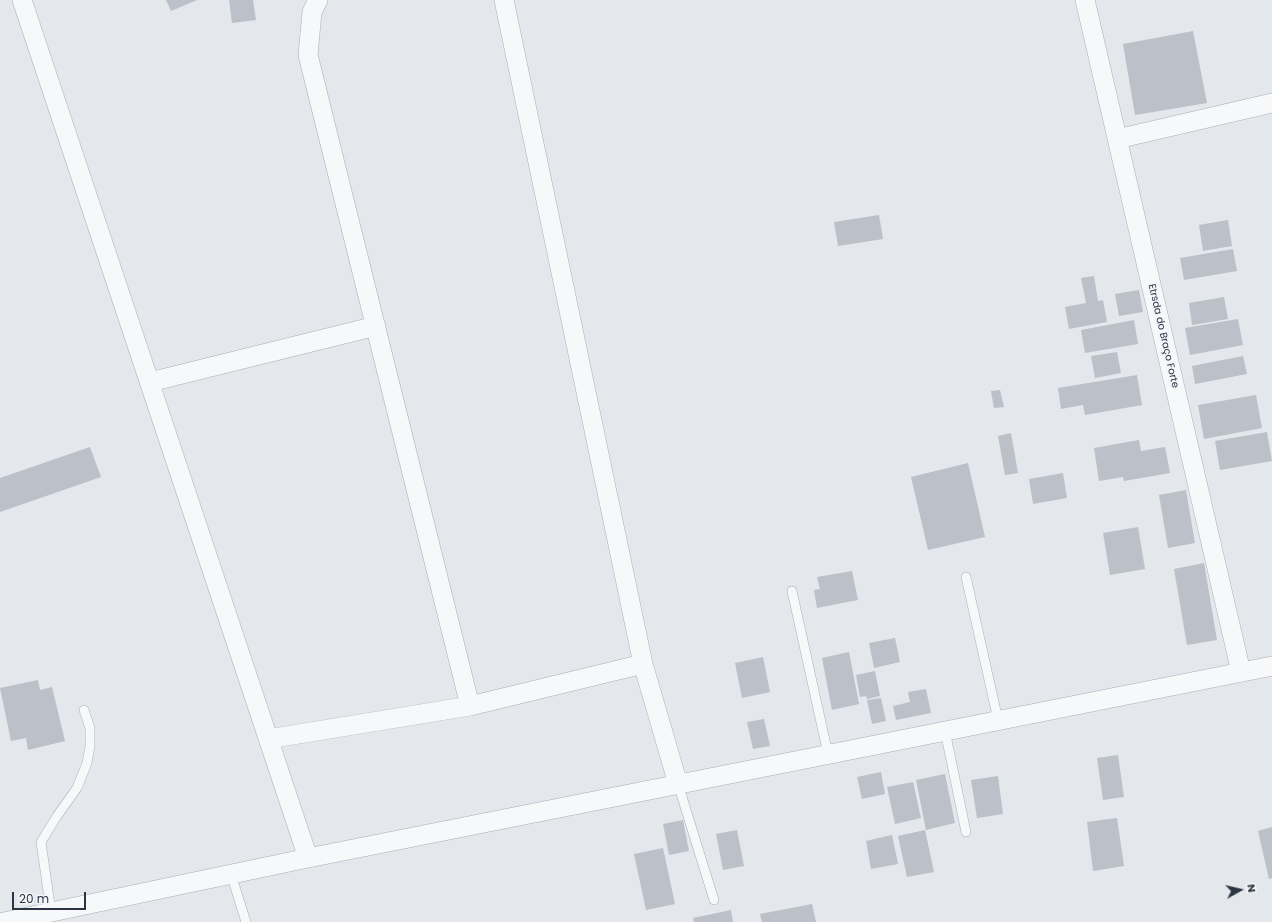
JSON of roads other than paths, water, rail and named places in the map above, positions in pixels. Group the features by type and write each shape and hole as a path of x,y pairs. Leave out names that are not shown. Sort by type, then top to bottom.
{"street":[{"path":"22,0 308,858"},
{"path":"318,0 312,12 308,55 470,706"},
{"path":"504,0 643,664 678,784"},
{"name":"Etrsda do Braço Forte","path":"1085,0 1241,672"},
{"path":"1117,139 1272,103"},
{"path":"150,382 376,326"},
{"path":"268,739 470,706 643,664"},
{"path":"4,922 308,858 1272,666"}],"lane":[{"path":"966,577 998,720"},
{"path":"792,591 828,754"},
{"path":"51,912 41,842 77,788 87,763 90,746 90,728 84,710"},
{"path":"945,731 966,832"},
{"path":"678,784 714,900"},
{"path":"231,874 246,922"}]}
